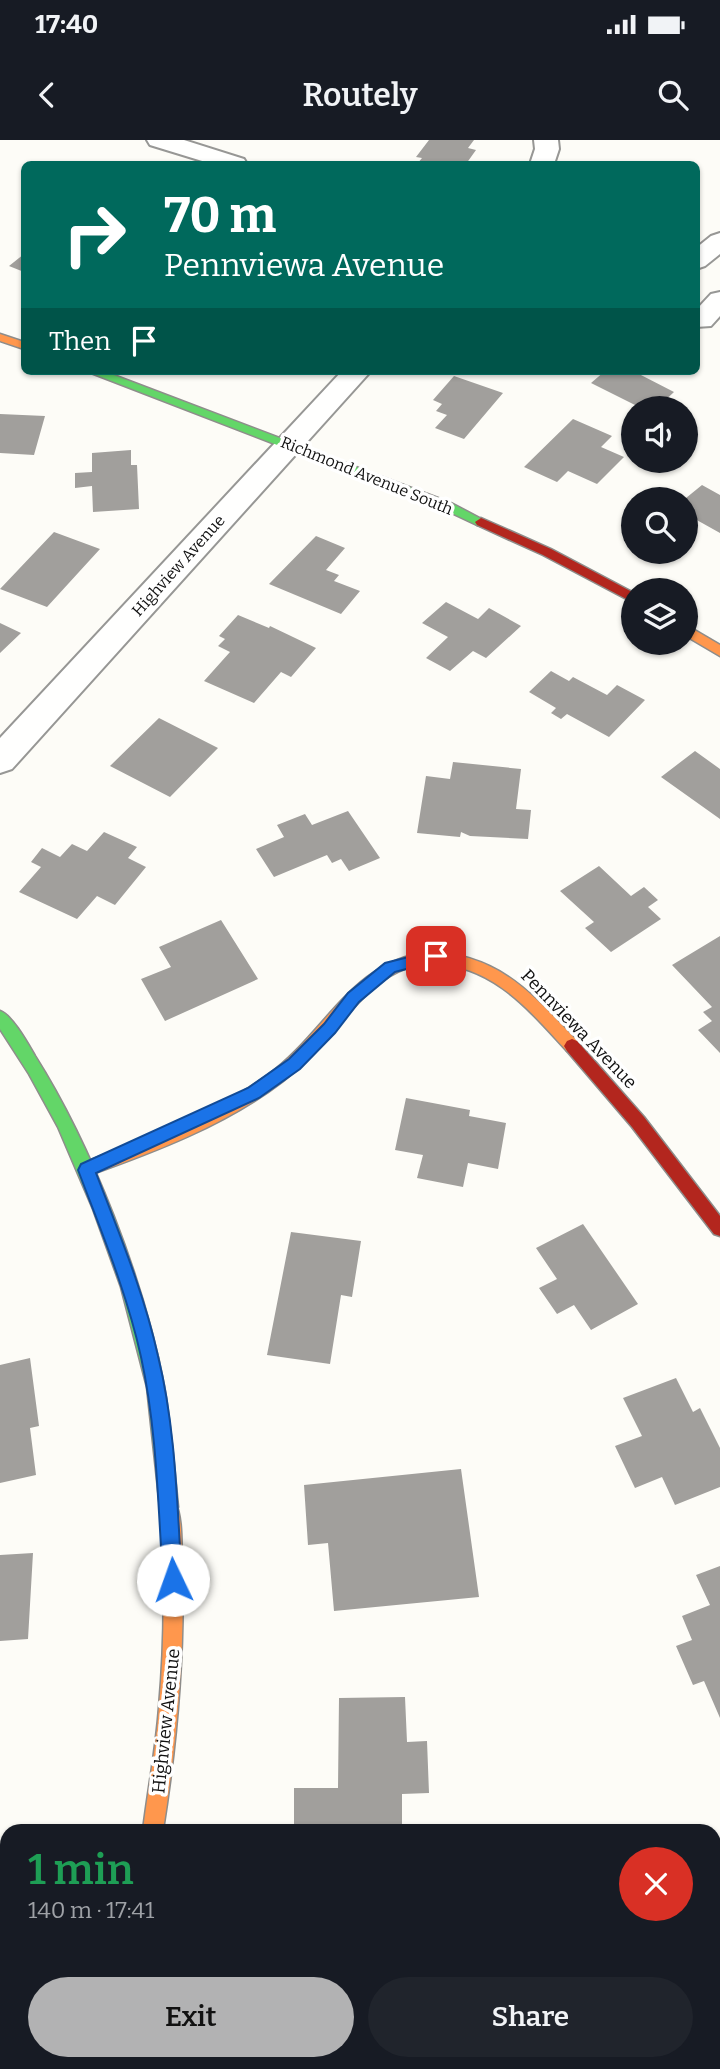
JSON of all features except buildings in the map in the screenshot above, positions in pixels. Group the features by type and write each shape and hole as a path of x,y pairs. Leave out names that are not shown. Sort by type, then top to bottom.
{"street":[{"path":"159,140 226,161"},
{"path":"543,161 547,149 546,140"},
{"path":"700,258 720,241"},
{"path":"0,337 21,345"},
{"name":"Richmond Avenue South","path":"103,375 289,444 496,527 621,592"},
{"name":"Highview Avenue","path":"0,760 353,375"},
{"path":"698,637 720,651"},
{"name":"Pennviewa Avenue","path":"87,1170 254,1093 294,1064 329,1029 353,998 390,967 436,956 479,964 514,986 604,1079 669,1158 720,1229"},
{"name":"Highview Avenue","path":"0,1017 39,1074 64,1118 87,1170 131,1290 150,1357 162,1429 175,1633 161,1789 154,1824"}],"traffic: fast":[{"path":"103,375 447,506 481,522"},
{"path":"0,1017 35,1069 64,1124 124,1271 144,1337 155,1387 169,1507"}],"traffic: slow":[{"path":"0,337 21,345"},
{"path":"698,637 720,651"},
{"path":"87,1169 183,1130 252,1094 298,1059 370,982 385,971 410,961 452,959 492,972 526,998 572,1046"},
{"path":"154,1824 165,1749 172,1669 173,1588 169,1507"}],"traffic: jam":[{"path":"481,522 547,552 621,592"},
{"path":"572,1046 638,1122 720,1229"}],"route":[{"path":"173,1580 162,1429 150,1357 131,1290 87,1170 254,1093 294,1064 329,1029 353,998 390,967 436,956"}]}
